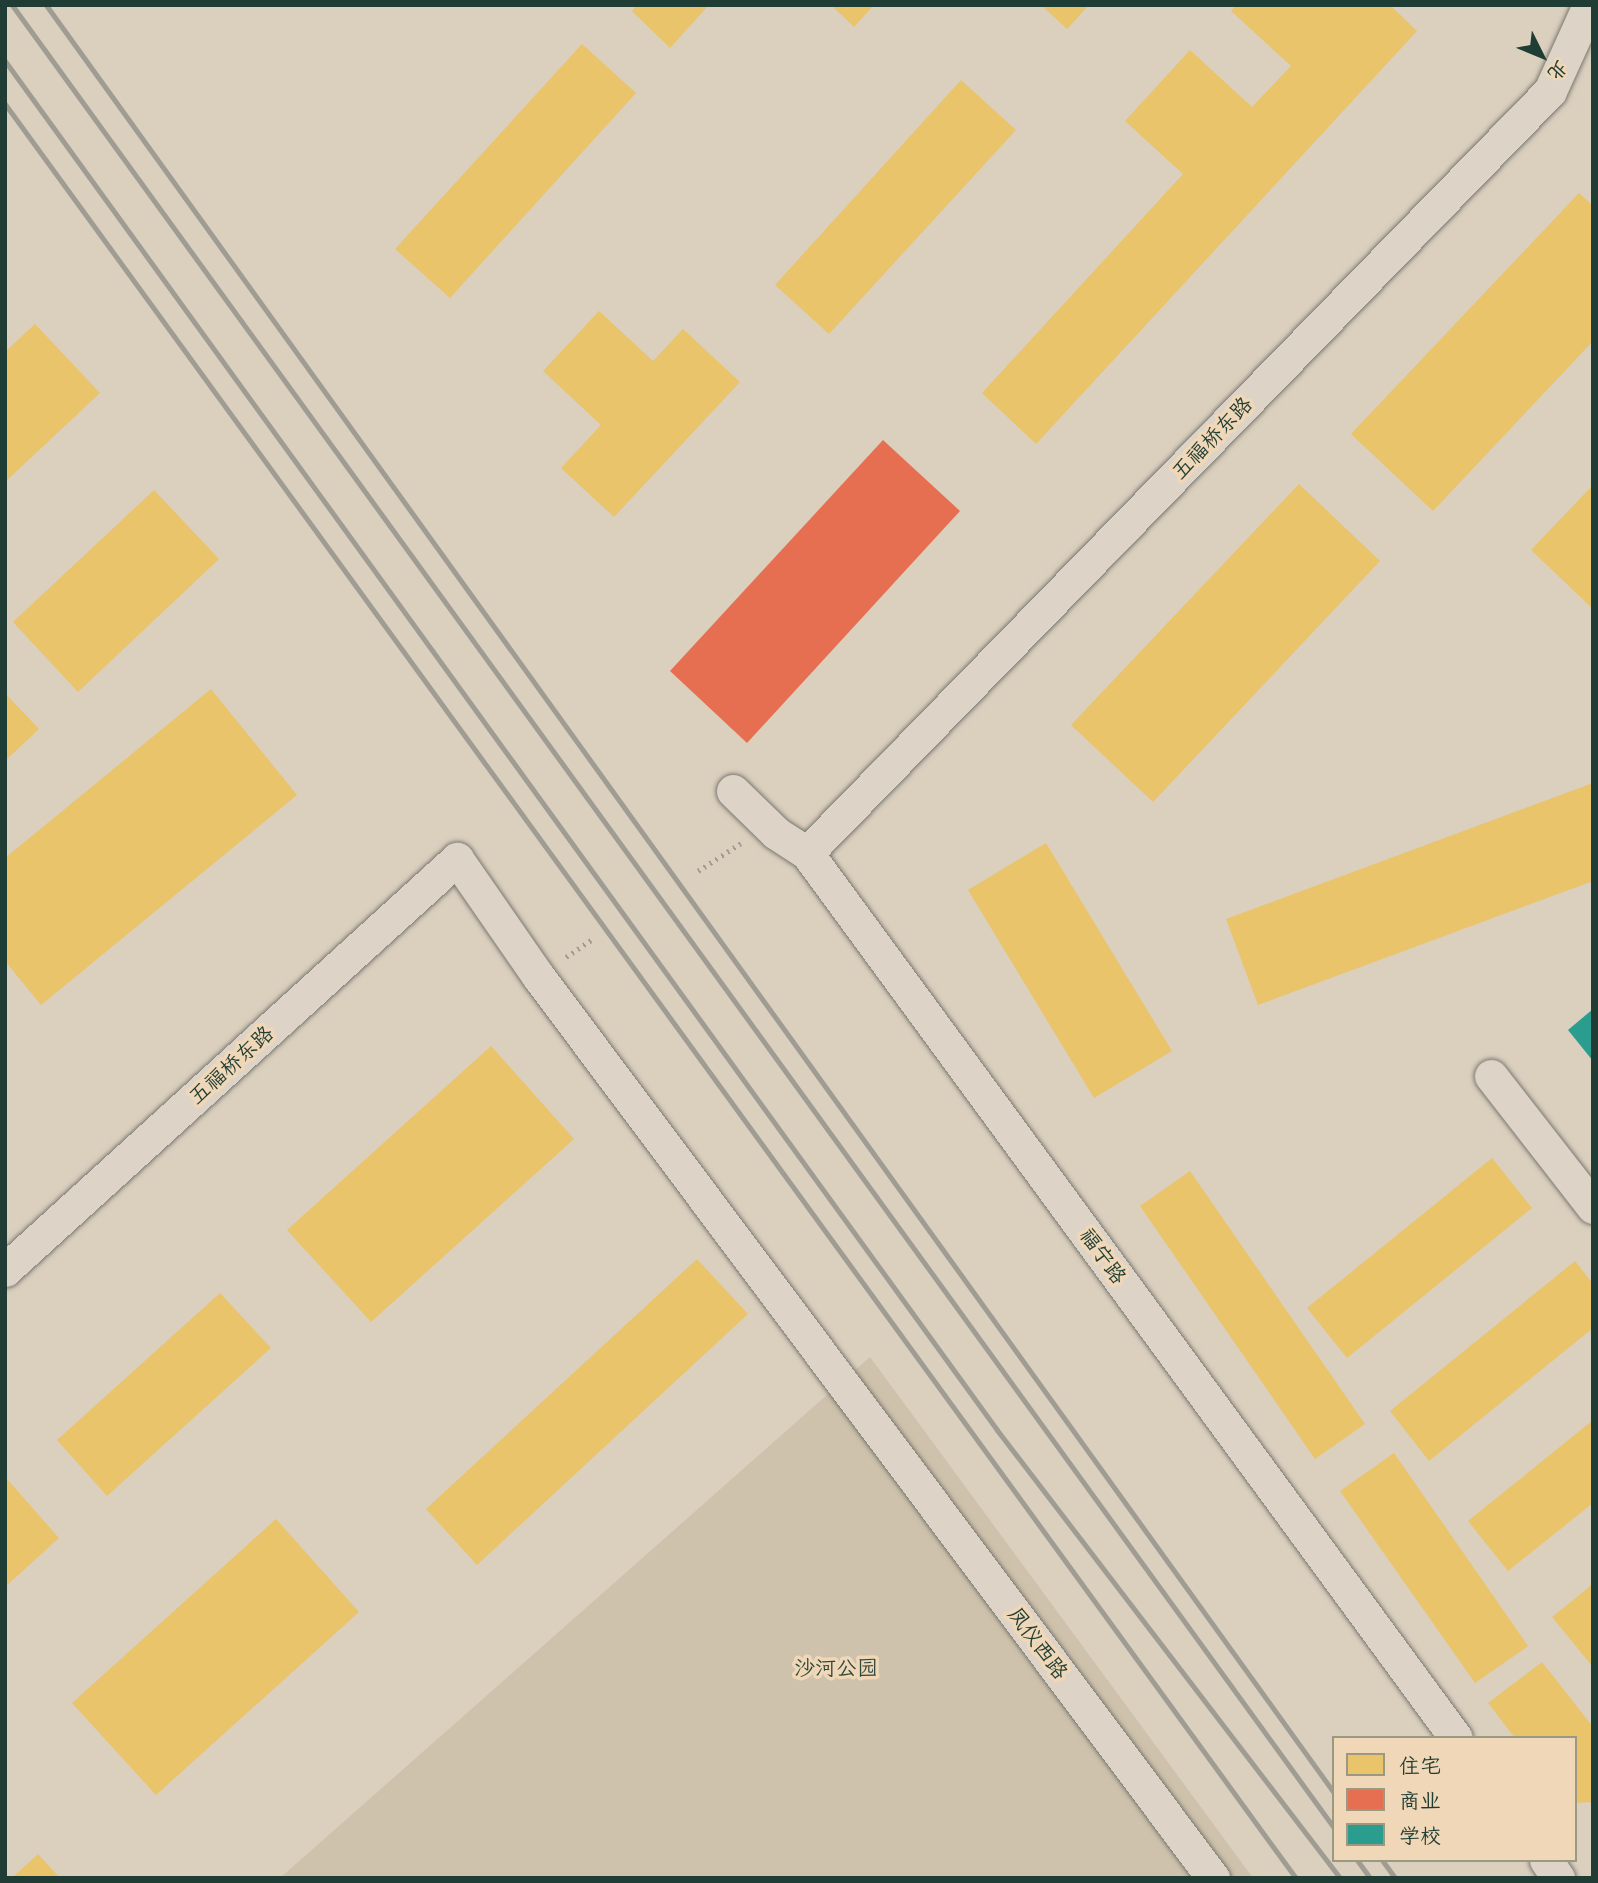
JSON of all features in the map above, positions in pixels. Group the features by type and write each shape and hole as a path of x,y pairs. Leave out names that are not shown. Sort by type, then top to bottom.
{"street":[{"name":"五福桥东路","path":"807,853 1550,91 1589,5"},
{"name":"福宁路","path":"733,791 769,825 807,853 1455,1736"},
{"name":"五福桥东路","path":"5,1270 457,859"},
{"name":"凤仪西路","path":"457,859 538,976 1213,1878"},
{"path":"1490,1076 1593,1207"},
{"path":"1547,1862 1559,1878"}],"path":[{"path":"698,871 769,825"}],"green space":[{"name":"沙河公园","path":"870,1357 1253,1878 280,1878"}],"building: 住宅":[{"path":"637,5 709,5 670,48 632,11"},
{"path":"831,5 874,5 854,27"},
{"path":"1041,5 1089,5 1067,29"},
{"path":"1236,5 1390,5 1417,31 1036,444 982,393 1183,174 1125,121 1190,50 1252,107 1291,66 1231,11"},
{"path":"582,44 636,93 450,298 395,249"},
{"path":"961,80 1016,130 829,334 775,285"},
{"path":"1579,193 1593,206 1593,341 1433,511 1351,434"},
{"path":"599,311 653,361 683,329 740,382 614,517 561,468 601,425 543,371"},
{"path":"35,324 100,393 5,482 5,352"},
{"path":"1299,484 1380,561 1153,802 1071,725"},
{"path":"1593,485 1593,609 1531,550"},
{"path":"154,490 219,559 78,692 13,622"},
{"path":"211,689 297,795 41,1005 5,961 5,858"},
{"path":"5,693 39,729 5,761"},
{"path":"1593,783 1593,881 1258,1005 1226,919"},
{"path":"1046,843 1172,1051 1094,1098 968,890"},
{"path":"491,1046 574,1139 371,1322 287,1230"},
{"path":"1492,1158 1532,1208 1347,1358 1307,1308"},
{"path":"1190,1171 1365,1424 1315,1459 1140,1206"},
{"path":"697,1259 748,1314 477,1565 426,1509"},
{"path":"1575,1261 1593,1284 1593,1328 1429,1461 1390,1411"},
{"path":"220,1293 271,1348 107,1496 57,1440"},
{"path":"1593,1420 1593,1503 1508,1571 1468,1521"},
{"path":"1394,1453 1528,1646 1475,1683 1340,1491"},
{"path":"7,1479 59,1538 5,1587 5,1480"},
{"path":"276,1519 359,1612 156,1795 72,1703"},
{"path":"1593,1584 1593,1667 1552,1617"},
{"path":"1542,1662 1593,1727 1593,1802 1577,1803 1577,1736 1513,1736 1488,1703"},
{"path":"38,1854 60,1878 12,1878"}],"building: 商业":[{"path":"883,440 960,511 747,743 670,671"}],"building: 学校":[{"path":"1593,1009 1593,1061 1568,1030"}],"railway":[{"path":"12,5 1332,1825"},
{"path":"46,5 1332,1790"},
{"path":"5,61 997,1430 1340,1878"},
{"path":"5,104 1296,1878"},
{"path":"1358,1862 1370,1878"},
{"path":"1383,1862 1395,1878"}]}
